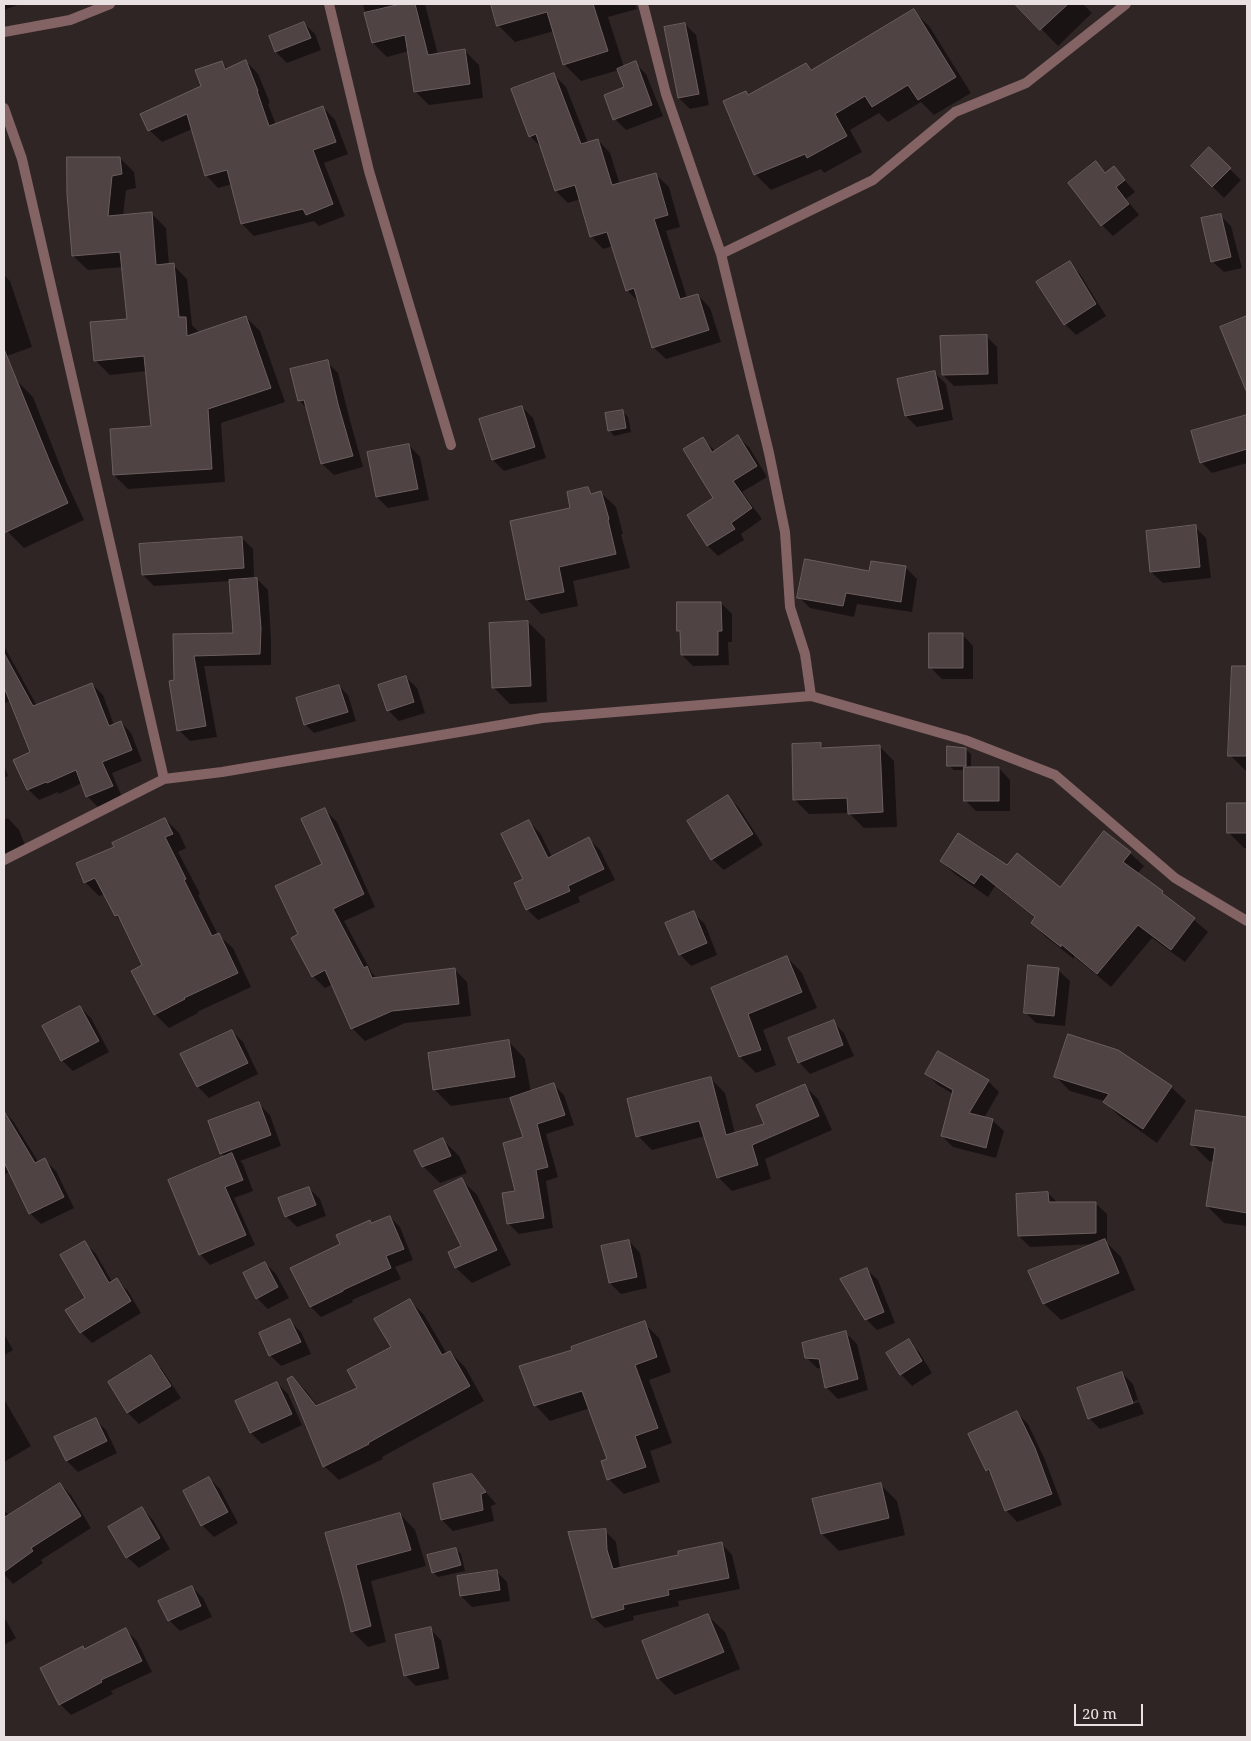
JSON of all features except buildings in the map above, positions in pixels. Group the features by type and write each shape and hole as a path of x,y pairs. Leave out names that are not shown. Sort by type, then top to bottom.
{"street":[{"path":"4,32 70,20 110,4"},
{"path":"329,4 369,171 451,445"},
{"path":"643,4 666,94 720,254 769,453 785,532 790,607 805,654 811,696"},
{"path":"720,254 873,180 955,112 1026,82 1126,4"},
{"path":"4,108 22,159 164,779"},
{"path":"4,860 164,779 222,772 542,718 811,696 965,740 1055,775 1176,878 1247,921"}]}
